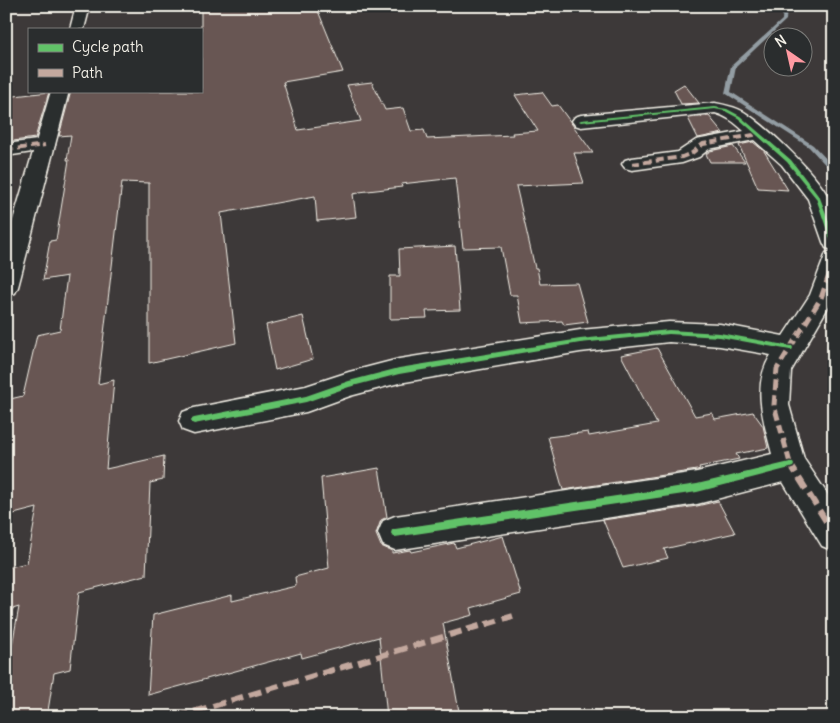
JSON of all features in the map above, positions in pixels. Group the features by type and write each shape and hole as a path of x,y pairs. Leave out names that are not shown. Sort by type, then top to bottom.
{"street":[{"path":"77,28 83,6"},
{"path":"6,287 60,92"},
{"path":"581,121 716,108 732,112 789,161 818,198 834,242"},
{"path":"632,164 682,157 692,153 703,144 758,134"},
{"path":"6,150 45,145"},
{"path":"834,259 830,276 821,298 777,369 774,405 790,465 834,534"},
{"path":"194,421 306,399 349,384 399,371 580,341 669,332 720,335 790,348"},
{"path":"395,533 697,488 790,465"}],"building":[{"path":"201,6 316,6 343,72 283,82 298,130 361,121 347,85 372,82 385,110 403,108 411,131 424,130 427,139 513,135 512,133 538,131 515,95 542,92 552,106 558,105 593,153 574,153 584,183 516,186 540,284 577,283 588,322 564,325 562,321 522,323 517,295 510,295 501,247 463,248 455,178 401,184 402,187 353,194 356,217 317,221 315,196 221,213 236,343 149,363 149,183 122,182 98,384 114,380 106,469 164,456 163,480 150,483 146,575 79,592 70,669 54,673 47,717 6,717 6,679 19,607 6,611 6,568 27,563 37,508 6,516 6,400 23,396 37,335 60,330 67,276 43,280 50,241 56,240 69,160 67,160 71,135 59,136 71,92 202,92"},
{"path":"684,84 699,103 681,104 674,90"},
{"path":"49,92 35,138 6,142 6,97"},
{"path":"709,116 723,133 698,138 688,118"},
{"path":"753,142 764,151 788,190 758,188 739,145"},
{"path":"733,146 745,162 710,162 706,154 710,151"},
{"path":"455,246 460,310 426,311 427,318 390,319 390,276 400,276 399,249"},
{"path":"303,316 313,359 275,370 266,325"},
{"path":"657,348 695,416 712,413 715,419 753,412 763,426 768,448 736,454 739,459 699,467 700,469 697,470 563,490 548,437 588,432 589,436 657,424 621,355"},
{"path":"379,468 387,517 381,520 376,534 381,546 392,551 392,553 410,550 411,552 454,543 456,548 503,536 521,594 471,608 473,615 443,623 460,717 387,717 379,637 302,658 301,653 148,695 153,615 232,595 232,601 296,586 295,577 329,568 321,478"},
{"path":"718,501 735,533 664,549 668,558 623,568 603,520 697,506"}],"waterway":[{"path":"785,6 784,20 733,67 728,93 811,146 834,171"}],"marked path":[{"path":"632,164 682,157 692,153 703,144 759,134"},
{"path":"6,150 45,145"},
{"path":"834,259 830,276 821,298 777,369 774,405 790,465 834,534"},
{"path":"176,717 513,616"}],"cycle path":[{"path":"581,121 715,108 726,110 739,117 789,161 818,198 834,242"},
{"path":"194,421 306,399 349,384 399,371 580,341 669,332 720,335 790,348"},
{"path":"395,533 697,488 790,465"}]}
